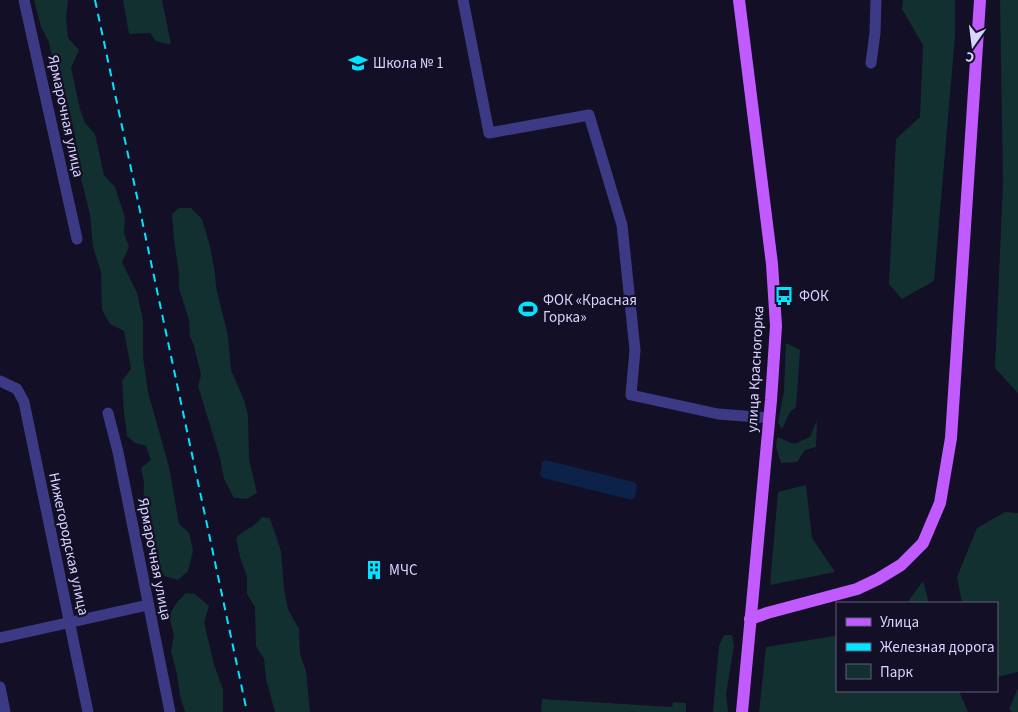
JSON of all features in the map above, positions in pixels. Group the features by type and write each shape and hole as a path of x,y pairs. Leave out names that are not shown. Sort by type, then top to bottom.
{"main road":[{"name":"улица Красногорка","path":"739,0 761,161 776,298 775,359 742,712"},
{"path":"750,619 857,588 878,579 901,565 922,543 940,504 951,438 980,0"}],"street":[{"name":"Ярмарочная улица","path":"24,0 76,239"},
{"path":"463,0 489,133 589,115 622,225 634,350 631,395 718,414 769,418"},
{"path":"871,63 875,32 876,0"},
{"name":"Нижегородская улица","path":"0,381 13,386 24,402 88,712"},
{"name":"Ярмарочная улица","path":"108,413 118,452 170,712"},
{"path":"0,638 70,624 148,605"},
{"path":"0,687 5,712"}],"green space":[{"path":"34,0 68,0 66,17 68,38 79,50 71,68 80,109 85,123 95,134 104,175 115,187 125,218 124,233 129,247 122,262 137,293 143,320 143,357 148,392 169,467 179,524 189,533 193,551 188,571 178,580 164,576 150,543 143,511 144,483 141,468 151,460 146,446 135,443 127,436 122,381 131,369 124,331 110,324 102,310 101,272 93,247 90,214 78,167 75,136 66,96 55,71 49,42 41,27"},
{"path":"123,0 162,0 171,44 156,41 150,33 129,34"},
{"path":"903,0 955,0 955,36 934,281 902,299 889,284 896,139 920,117 923,45 902,9"},
{"path":"1000,0 1018,0 1018,393 995,368 1003,183"},
{"path":"179,208 191,208 202,219 210,246 216,287 228,336 231,370 244,400 248,415 249,459 257,493 247,499 234,498 224,479 220,458 198,386 201,375 190,336 189,320 179,288 172,214"},
{"path":"786,343 800,350 796,407 790,412 782,429 778,423 784,391"},
{"path":"817,420 816,447 805,450 797,462 781,463 776,447 777,437 794,444 810,437"},
{"path":"806,485 812,538 835,572 770,585 778,492"},
{"path":"1005,512 1018,513 1018,672 998,677 998,602 962,602 957,577 977,528"},
{"path":"262,517 270,518 281,551 284,589 288,609 299,629 300,654 306,671 310,712 275,712 266,679 264,659 256,646 255,607 247,594 247,577 236,538 256,524"},
{"path":"923,581 929,602 908,602"},
{"path":"186,593 195,594 209,606 204,622 214,665 223,689 223,712 185,712 180,696 171,651 174,635 169,616 177,602"},
{"path":"724,635 732,635 734,645 726,694 728,712 713,712 719,646"},
{"path":"834,636 836,637 836,692 959,692 968,712 759,712 766,647"},
{"path":"1018,688 1018,712 1012,712 1009,709"},
{"path":"542,699 672,707 673,702 686,703 686,712 541,712"}],"water":[{"path":"546,460 634,482 637,485 635,497 632,500 543,478 540,475 542,462"}],"railway":[{"path":"95,0 247,712"}],"place":[{"name":"Школа № 1","path":"358,63"},
{"name":"ФОК","path":"784,296"},
{"name":"ФОК «Красная Горка»","path":"528,309"},
{"name":"МЧС","path":"374,570"}]}
